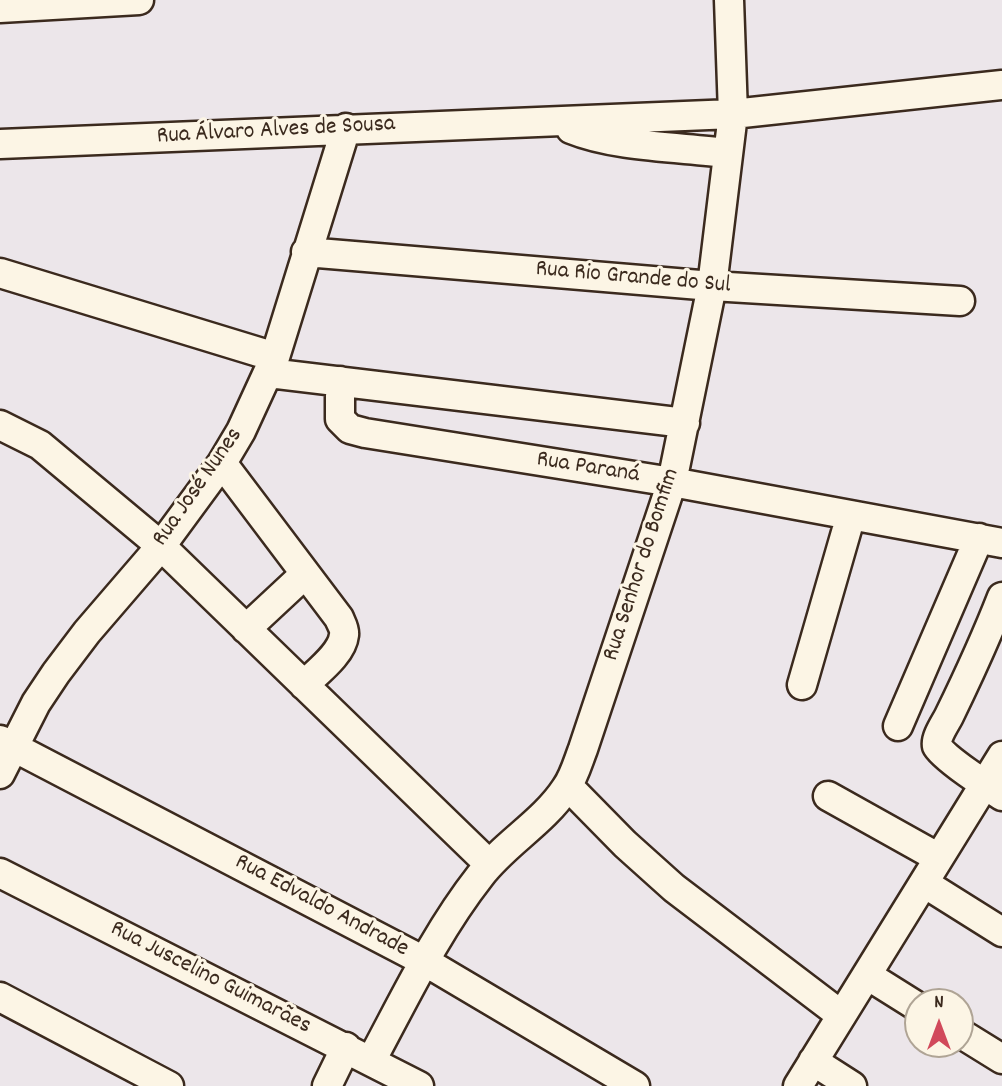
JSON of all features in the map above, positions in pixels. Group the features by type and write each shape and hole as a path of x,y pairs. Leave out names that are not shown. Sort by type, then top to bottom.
{"street":[{"path":"0,8 139,0"},
{"name":"Rua Senhor do Bomfim","path":"371,1060 424,961 457,907 489,864 555,804 568,786 583,749 672,482 712,286 733,114 729,0"},
{"name":"Rua Álvaro Alves de Sousa","path":"0,144 733,114 1002,85"},
{"name":"Rua Álvaro Alves de Sousa","path":"552,121 591,136 727,153"},
{"name":"Rua José Nunes","path":"0,774 6,743 87,632 161,546 222,463 241,431 272,365 346,128"},
{"name":"Rua Rio Grande do Sul","path":"306,252 712,286 960,301"},
{"path":"0,273 272,365 340,381 684,423"},
{"name":"Rua Paraná","path":"340,381 339,413 343,424 350,429 438,446 672,482 990,540"},
{"path":"2,431 40,445 161,546 489,864"},
{"path":"222,463 339,618 344,633 340,646 304,685"},
{"path":"802,685 851,515"},
{"path":"898,726 990,540"},
{"path":"246,629 305,574"},
{"path":"993,790 948,758 937,744 979,655 1002,597"},
{"name":"Rua Edvaldo Andrade","path":"6,743 424,961 635,1086"},
{"path":"797,1086 939,858 993,790 1002,756"},
{"path":"568,786 625,844 674,888 841,1015"},
{"path":"828,796 939,858"},
{"name":"Rua Juscelino Guimarães","path":"0,873 419,1086"},
{"path":"924,883 1002,932"},
{"path":"867,975 904,998"},
{"path":"0,997 169,1086"},
{"path":"974,1042 1002,1059"},
{"path":"327,1086 346,1047"},
{"path":"813,1061 852,1086"}]}
